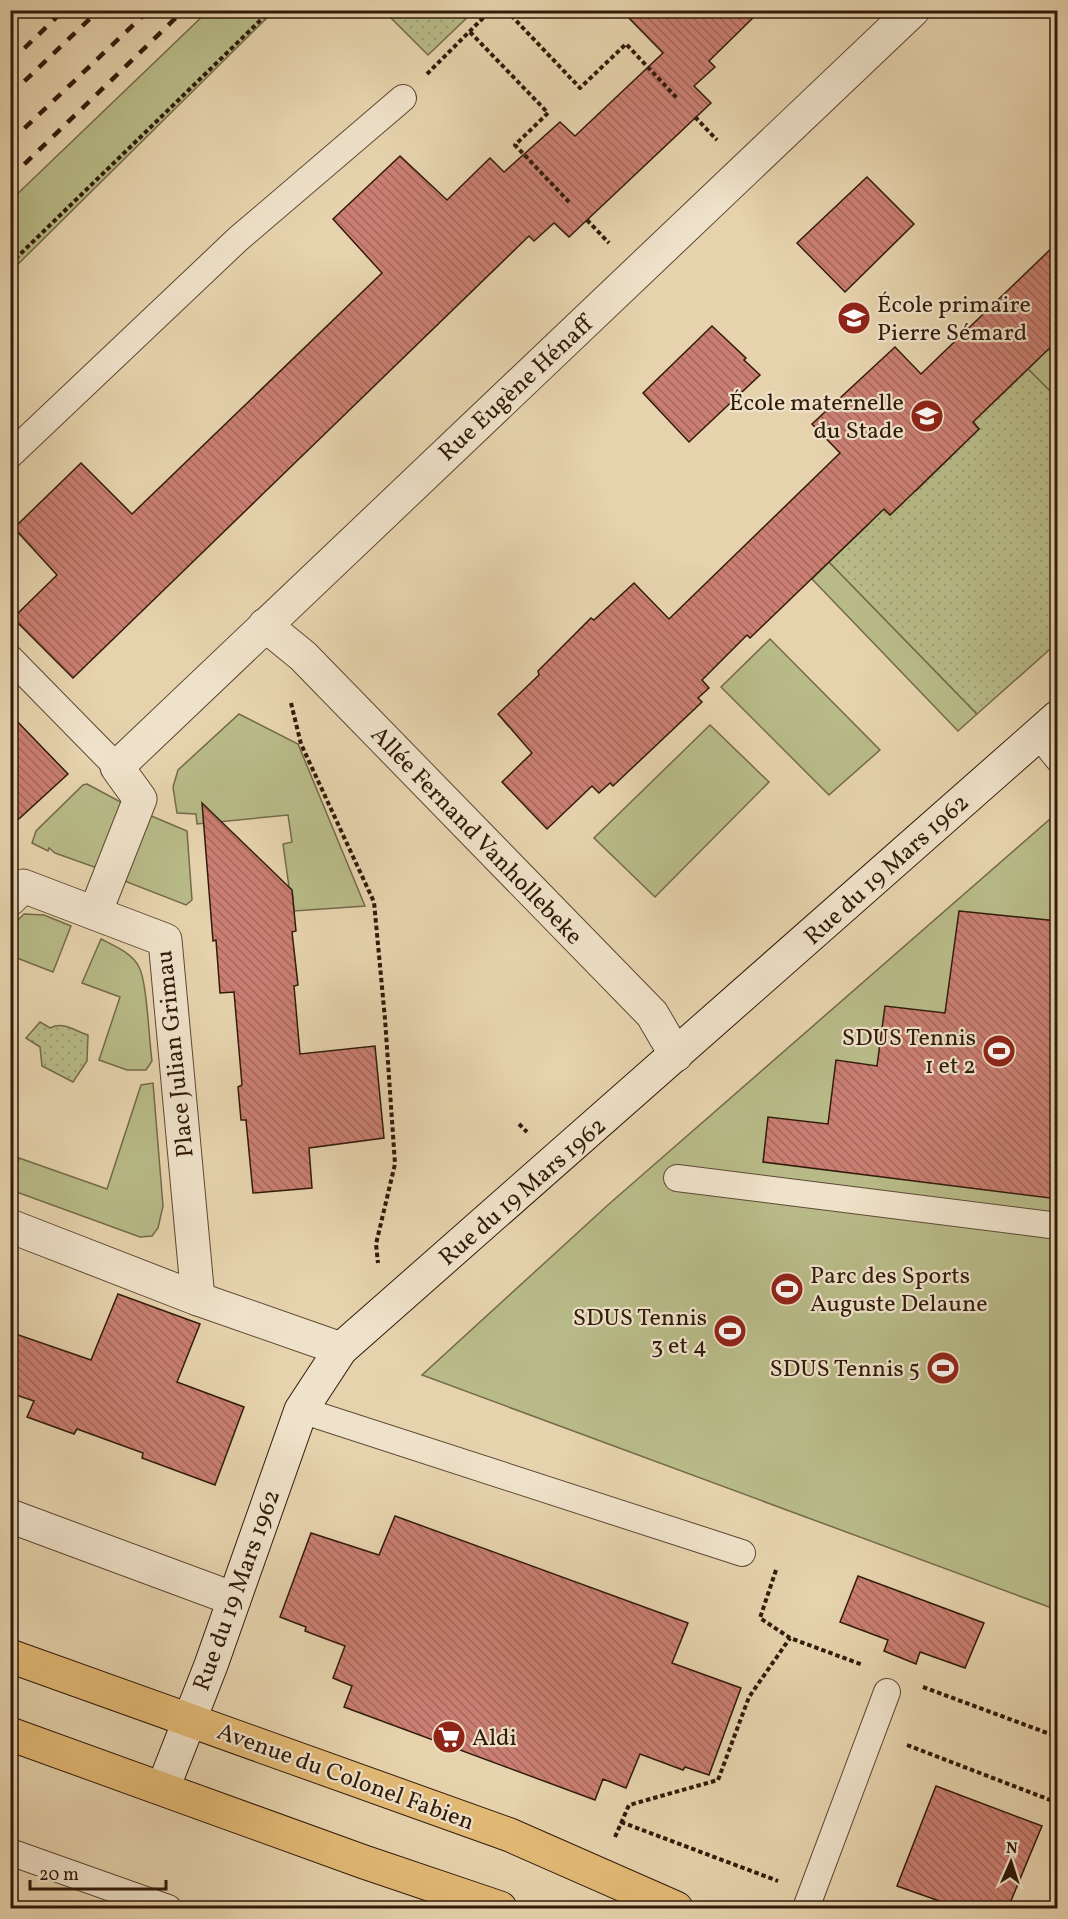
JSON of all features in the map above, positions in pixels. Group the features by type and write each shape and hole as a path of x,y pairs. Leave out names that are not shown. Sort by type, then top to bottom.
{"main road":[{"name":"Avenue du Colonel Fabien","path":"10,1656 510,1835 676,1908"},
{"path":"10,1734 364,1862 500,1908"}],"street":[{"name":"Rue Eugène Hénaff","path":"117,767 913,10"},
{"name":"Allée Fernand Vanhollebeke","path":"265,625 303,656 652,1014 676,1055"},
{"name":"Rue du 19 Mars 1962","path":"163,1788 211,1665 301,1410 341,1349 1048,726"},
{"path":"95,914 141,799 117,767"},
{"name":"Place Julian Grimau","path":"10,899 23,886 165,940 198,1299"},
{"path":"10,1226 198,1299 341,1349"},
{"path":"10,1516 234,1599"}],"lane":[{"path":"10,454 238,239 403,98"},
{"path":"10,658 117,767"},
{"path":"1048,726 1058,759"},
{"path":"677,1178 1058,1226"},
{"path":"301,1410 742,1553"},
{"path":"809,1901 887,1692"},
{"path":"10,1852 168,1908"}],"path":[{"path":"10,264 272,10"},
{"path":"403,98 491,10"},
{"path":"506,10 580,88 626,44 677,98"},
{"path":"470,32 548,114 514,145 569,202"},
{"path":"303,656 287,685 301,744 374,902 386,1019 395,1164 376,1244 381,1314"},
{"path":"599,1875 629,1805 718,1780 749,1696 790,1638"},
{"path":"872,1732 1058,1803"},
{"path":"621,1822 809,1901 852,1908"}],"green space":[{"path":"208,11 274,11 11,271 11,200"},
{"path":"384,11 474,11 428,55"},
{"path":"1048,349 1057,358 1057,398 1028,369"},
{"path":"1028,369 1057,398 1057,643 977,714 829,562 869,524 867,521 881,507 890,515 913,490 916,491 979,429 971,420"},
{"path":"829,562 977,714 958,731 812,579"},
{"path":"770,639 880,750 829,795 721,687"},
{"path":"239,714 298,744 365,906 294,911 283,844 292,842 288,815 197,824 196,814 177,813 173,787 178,770"},
{"path":"710,725 769,782 655,897 594,838"},
{"path":"87,784 130,807 98,864 94,867 32,843 36,831 83,785"},
{"path":"142,812 187,831 192,900 186,905 127,882 125,878"},
{"name":"Parc des Sports Auguste Delaune","path":"1057,813 1057,1610 422,1375 609,1204"},
{"path":"24,914 44,915 71,926 53,972 17,958 11,973 11,927"},
{"path":"101,939 123,950 136,962 142,974 152,1061 146,1070 127,1070 99,1060 120,997 82,983"},
{"path":"40,1022 50,1028 65,1026 88,1035 87,1061 73,1082 42,1066 40,1047 26,1038"},
{"path":"153,1083 163,1206 158,1228 152,1236 140,1237 11,1190 19,1158 107,1189 141,1085"}],"building":[{"path":"621,10 761,10 709,61 715,67 694,86 711,103 569,237 554,223 534,241 529,236 73,678 13,618 57,575 14,528 81,463 132,514 382,273 333,219 400,156 447,200 490,158 504,172 560,122 575,136 663,53"},
{"path":"867,177 914,224 845,292 797,243"},
{"path":"1058,242 1058,340 973,422 979,429 910,496 890,515 884,509 750,638 747,635 702,680 709,688 698,698 702,702 613,786 610,783 599,793 592,786 547,829 502,782 532,753 498,714 539,675 538,671 591,618 594,620 634,583 669,619 840,453 812,424 895,347 921,374"},
{"path":"712,326 746,358 744,360 760,375 689,442 643,393"},
{"path":"10,714 68,774 10,827"},
{"path":"202,803 292,890 296,931 292,932 298,985 294,986 300,1054 375,1046 384,1138 309,1148 312,1188 253,1193 246,1120 241,1120 238,1087 242,1085 234,992 220,993 216,940 213,941"},
{"name":"SDUS Tennis 1 et 2","path":"959,911 1058,921 1058,1199 763,1162 768,1117 828,1124 836,1060 877,1066 885,1006 945,1013"},
{"path":"118,1294 200,1324 177,1382 244,1407 215,1485 142,1458 143,1453 77,1429 74,1434 27,1417 34,1401 10,1393 10,1332 91,1360"},
{"path":"395,1516 688,1623 672,1663 741,1688 709,1775 685,1767 683,1770 640,1754 626,1788 603,1779 595,1800 344,1707 352,1686 333,1678 345,1646 305,1631 306,1627 280,1617 311,1533 379,1555"},
{"path":"858,1576 984,1623 965,1668 920,1652 916,1664 884,1651 888,1640 840,1622"},
{"path":"936,1786 1042,1826 1008,1908 959,1908 897,1886"}],"railway":[{"path":"10,62 64,10"},
{"path":"10,95 99,10"},
{"path":"10,142 149,10"},
{"path":"10,178 184,10"}],"place":[{"name":"École primaire Pierre Sémard","path":"854,318"},
{"name":"École maternelle du Stade","path":"927,416"},
{"name":"SDUS Tennis 1 et 2","path":"999,1051"},
{"name":"Parc des Sports Auguste Delaune","path":"787,1289"},
{"name":"SDUS Tennis 3 et 4","path":"730,1331"},
{"name":"SDUS Tennis 5","path":"943,1368"},
{"name":"Aldi","path":"449,1737"}]}
